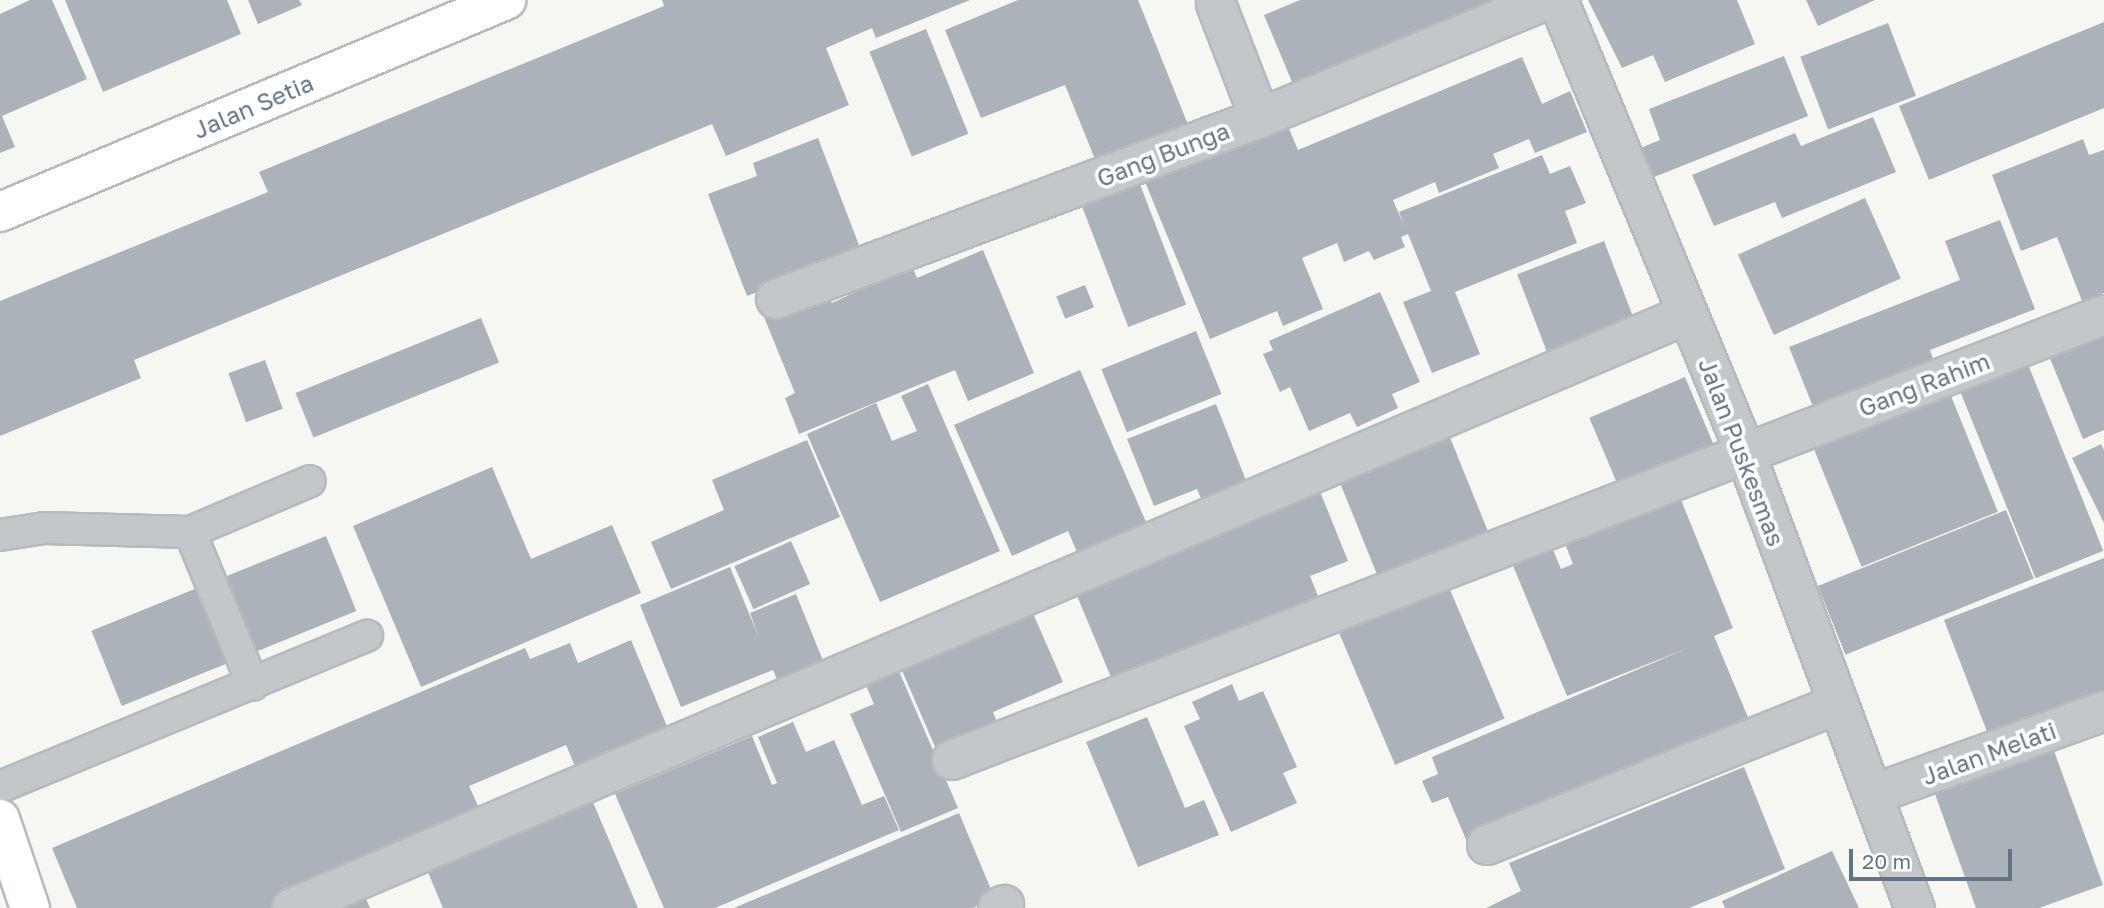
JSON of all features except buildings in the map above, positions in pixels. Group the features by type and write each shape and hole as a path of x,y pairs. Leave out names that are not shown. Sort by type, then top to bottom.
{"street":[{"name":"Jalan Setia","path":"0,212 506,0"},
{"name":"Gang Bunga","path":"776,299 1260,118 1547,0"},
{"name":"Jalan Puskesmas","path":"1558,0 1745,452 1836,705 1874,794 1914,908"},
{"path":"1216,4 1260,118"},
{"path":"292,908 1688,314"},
{"name":"Gang Rahim","path":"952,760 1745,452 2104,316"},
{"path":"1487,845 1836,705"},
{"name":"Jalan Melati","path":"1874,794 2104,711"},
{"path":"0,819 30,908"}],"lane":[{"path":"0,535 44,528 190,532 310,481"},
{"path":"190,532 253,685"},
{"path":"0,787 368,636"}]}
